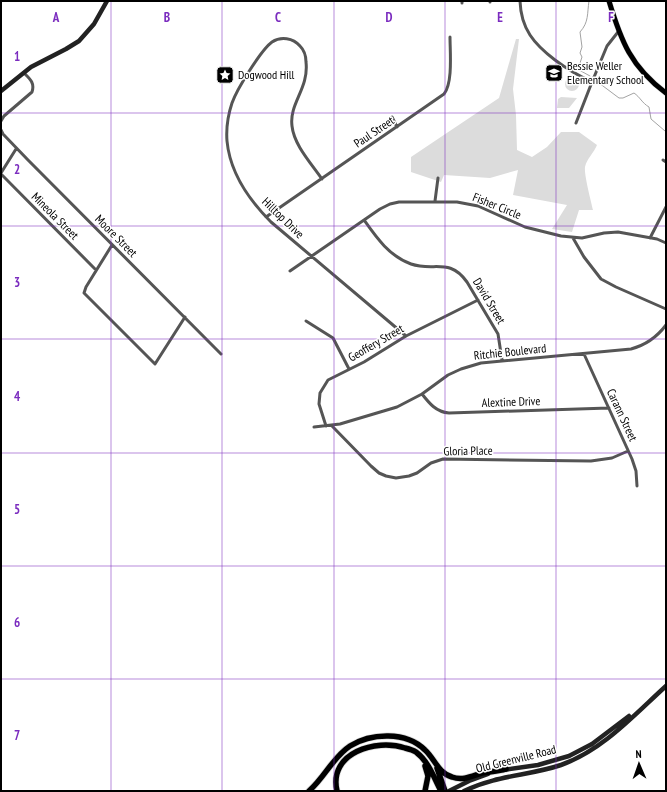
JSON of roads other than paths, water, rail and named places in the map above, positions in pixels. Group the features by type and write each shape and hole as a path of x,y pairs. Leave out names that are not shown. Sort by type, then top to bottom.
{"highway":[{"path":"309,791 320,780 334,760 355,743 370,738 394,736 412,742 426,750 435,764 445,791"},
{"path":"337,791 336,781 338,771 344,761 354,753 374,745 395,745 415,751 427,763 441,791"},
{"path":"402,747 419,758 427,770 428,776 425,791"},
{"path":"435,764 446,774 461,779 506,769"}],"main road":[{"path":"1,91 36,64 66,49 81,38 96,21 107,1"},
{"path":"609,1 618,32 628,52 653,83 666,93"},
{"name":"Old Greenville Road","path":"449,791 482,776 506,769 557,760 580,750 602,738 666,686"},
{"name":"Old Greenville Road","path":"464,791 488,781 538,771 575,759 600,744 623,726 645,704"}],"street":[{"path":"520,1 524,23 537,46 578,76 592,82"},
{"path":"576,123 607,46 618,32"},
{"name":"Paul Street","path":"266,217 441,97 446,92 449,81 450,37"},
{"name":"Hilltop Drive","path":"322,179 296,140 292,128 293,110 306,79 307,68 305,56 302,47 295,42 286,39 278,40 270,44 261,56 237,92 231,108 227,127 228,150 234,170 248,194 266,217 406,336"},
{"path":"1,121 4,116 32,92 32,81 24,73"},
{"path":"392,117 397,127"},
{"name":"Moore Street","path":"1,130 16,149 221,354"},
{"path":"1,174 16,149"},
{"name":"Mineola Street","path":"1,174 96,270"},
{"path":"434,201 438,178"},
{"name":"Fisher Circle","path":"290,271 364,220 395,202 434,201 474,205 525,227 573,238 586,237 614,231 666,242"},
{"path":"650,238 666,207"},
{"name":"David Street","path":"364,220 382,244 399,258 416,266 446,266 459,272 467,282 498,334 502,360"},
{"path":"573,238 584,257 601,279 666,309"},
{"path":"112,245 84,290 85,294 155,364 185,317"},
{"name":"Geoffery Street","path":"326,426 319,404 322,388 331,378 406,336 478,300"},
{"path":"306,321 333,338 349,369"},
{"name":"Ritchie Boulevard","path":"314,427 332,426 398,407 422,394 442,379 461,369 481,363 636,348 652,340 666,325"},
{"name":"Carann Street","path":"584,354 635,467 637,486"},
{"name":"Alextine Drive","path":"422,394 434,408 442,412 449,413 609,408"},
{"name":"Gloria Place","path":"332,426 379,473 394,478 409,476 431,463 443,459 591,461 612,458 628,451"}],"waterway":[{"path":"589,1 585,25 580,32 582,47 580,53 582,57 579,70 590,76"},
{"path":"595,80 619,98 623,98 634,93 649,107 651,119 665,131"}],"place":[{"name":"Bessie Weller Elementary School","path":"554,73"},
{"name":"Dogwood Hill","path":"225,75"}]}
